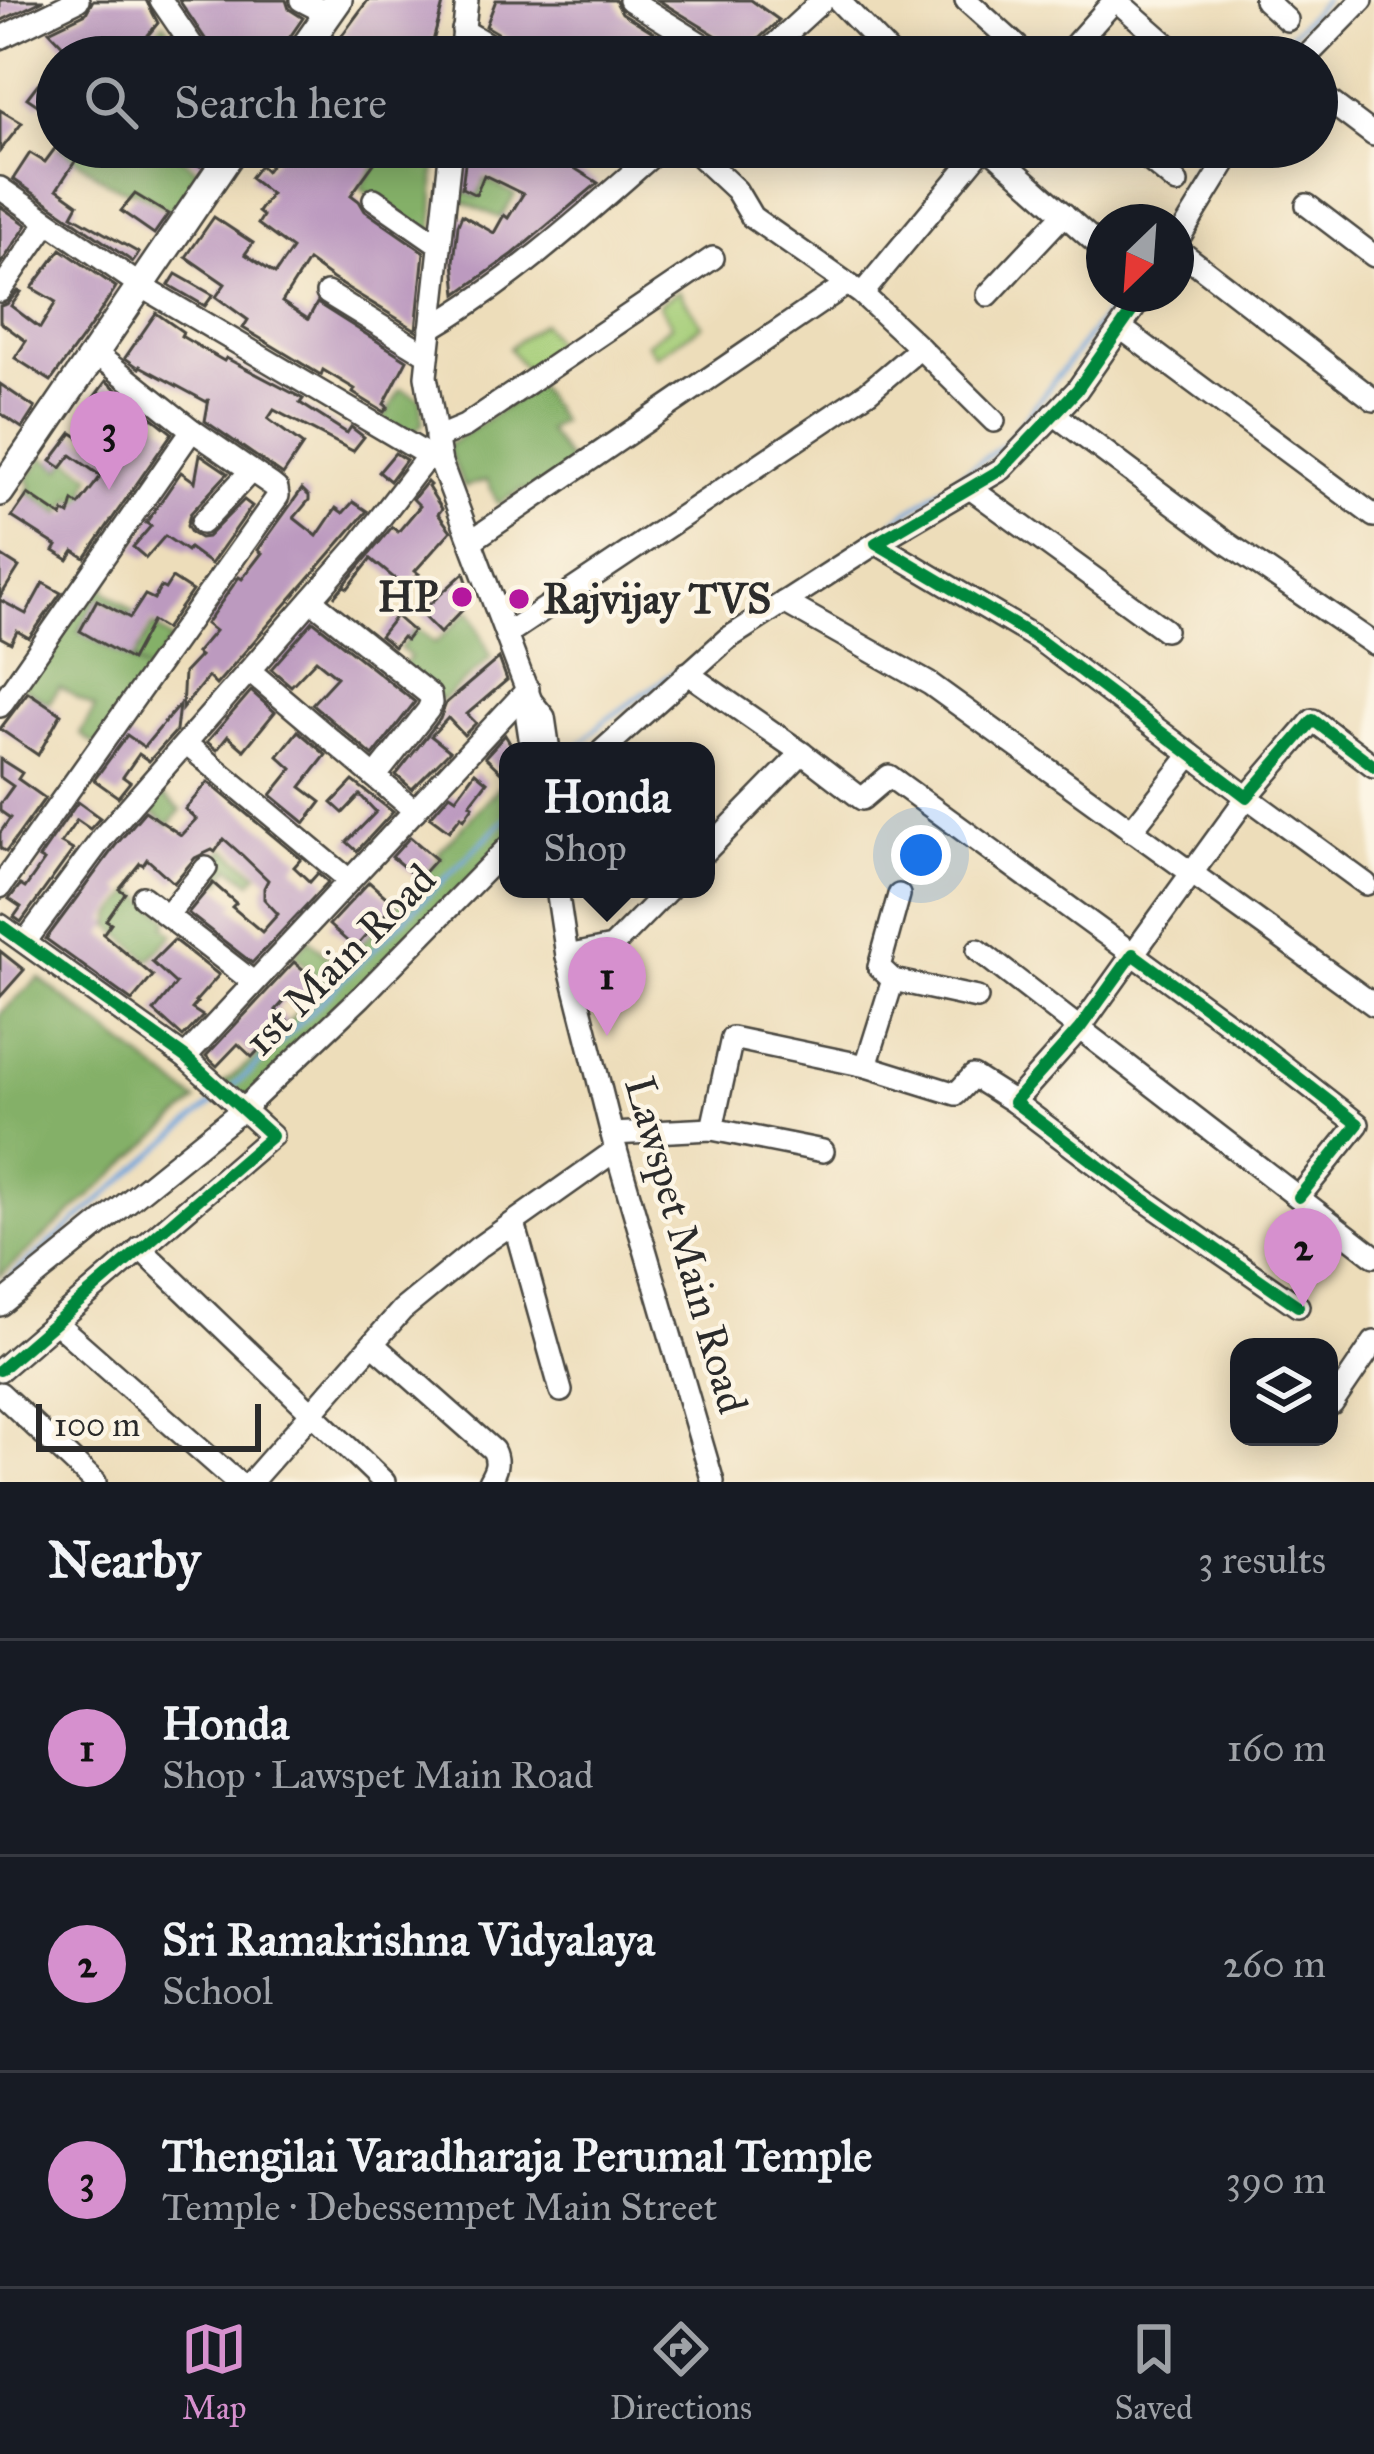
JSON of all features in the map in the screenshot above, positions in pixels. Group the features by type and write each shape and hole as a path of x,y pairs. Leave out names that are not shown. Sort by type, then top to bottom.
{"main road":[{"path":"313,36 333,7"},
{"path":"0,492 221,168"}],"street":[{"path":"161,0 186,36"},
{"path":"301,0 333,7"},
{"path":"463,36 467,0"},
{"path":"630,0 688,36"},
{"path":"784,36 823,0"},
{"path":"838,0 873,36"},
{"path":"965,0 1005,36"},
{"path":"1083,36 1115,0 1157,36"},
{"path":"1265,0 1287,20"},
{"path":"1327,36 1364,0 1374,6"},
{"path":"0,38 68,2"},
{"path":"464,30 474,36"},
{"path":"1338,108 1374,135"},
{"path":"449,168 426,376 435,452 530,695 544,717 548,742"},
{"path":"431,328 471,305 638,168"},
{"path":"712,168 736,190 752,217 854,289 994,422"},
{"path":"471,541 854,289 966,168"},
{"path":"1010,168 1086,234"},
{"path":"1159,168 1177,183"},
{"path":"1194,216 1222,168"},
{"path":"0,188 141,286 435,452"},
{"path":"374,199 440,245"},
{"path":"1307,205 1374,256"},
{"path":"988,295 1064,214"},
{"path":"0,291 47,223"},
{"path":"25,942 103,837 435,452 465,425 712,258"},
{"path":"1194,260 1372,396"},
{"path":"328,293 428,355"},
{"path":"612,742 728,640 876,543 1002,469 1076,391 1132,312"},
{"path":"1121,328 1374,517"},
{"path":"506,634 868,392 920,348"},
{"path":"0,887 278,496 277,489 192,430 95,353"},
{"path":"1054,414 1227,543 1374,644"},
{"path":"0,706 192,430"},
{"path":"202,523 251,471"},
{"path":"970,488 1165,630"},
{"path":"876,543 1038,639 1366,884"},
{"path":"311,600 430,695 428,710 375,777"},
{"path":"784,602 931,685 1374,1005"},
{"path":"250,671 415,811"},
{"path":"687,673 862,799 889,776 1358,1124 1298,1197"},
{"path":"530,695 531,742"},
{"path":"184,1057 530,695"},
{"path":"1014,1102 1080,1028 1247,797 1313,720 1374,766"},
{"path":"186,744 349,880"},
{"path":"715,842 802,752"},
{"path":"1131,831 1191,754"},
{"name":"1st Main Road","path":"0,1305 242,1110 499,856"},
{"path":"167,915 206,868"},
{"path":"898,895 879,967 893,980 977,998"},
{"path":"143,897 253,982"},
{"name":"Lawspet Main Road","path":"558,898 567,956 614,1142 713,1482"},
{"path":"567,956 612,947 659,898"},
{"path":"0,925 184,1057 272,1136 0,1370"},
{"path":"978,950 1374,1256"},
{"path":"866,1066 893,980"},
{"path":"712,1129 732,1038 866,1066 956,1094 973,1076 1298,1306"},
{"path":"250,1482 402,1310 614,1142 712,1129 823,1150"},
{"path":"514,1222 561,1390"},
{"path":"140,1248 384,1482"},
{"path":"55,1322 237,1482"},
{"path":"1338,1395 1374,1342"},
{"path":"373,1344 493,1450 496,1470 489,1482"},
{"path":"0,1393 95,1482"}],"green space":[{"path":"164,23 174,36 153,36"},
{"path":"88,168 195,168 205,176 174,213 133,190 108,183"},
{"path":"374,168 435,168 433,233 430,236 360,188"},
{"path":"485,179 515,195 500,218 460,200 461,191 477,197"},
{"path":"679,291 702,325 656,356 647,343 672,325 659,304"},
{"path":"542,323 563,356 531,377 509,348"},
{"path":"537,386 561,421 547,430 574,467 530,498 523,489 498,504 487,480 464,487 447,446"},
{"path":"401,389 421,399 423,423 407,440 380,424"},
{"path":"43,457 61,469 69,459 92,476 86,488 102,506 96,509 72,498 61,514 27,491 32,485 27,481"},
{"path":"96,575 107,582 104,590 136,613 132,617 99,597 78,631 149,672 133,660 153,625 172,640 98,747 80,734 95,708 59,687 49,703 19,685"},
{"path":"470,610 491,657 442,701 401,667 410,657 400,648 417,628 435,643"},
{"path":"152,786 181,810 169,825 139,802"},
{"path":"499,788 499,850 244,1104 222,1084 253,1060 442,857 438,853"},
{"path":"225,848 258,874 251,882 230,867 221,883 207,871"},
{"path":"134,890 169,919 165,926 174,934 149,960 111,926 114,914"},
{"path":"309,939 337,965 322,981 294,955"},
{"path":"39,978 197,1101 0,1276 0,1014"}],"building":[{"path":"0,0 44,0 0,21"},
{"path":"93,0 146,0 158,23 147,36 54,36 49,31 86,13"},
{"path":"179,0 286,0 289,9 303,18 291,36 203,36"},
{"path":"368,0 444,0 434,36 341,36"},
{"path":"496,0 615,0 622,13 660,36 503,36 486,26"},
{"path":"658,0 751,0 779,20 762,36 717,36"},
{"path":"0,110 22,123 0,151"},
{"path":"30,153 36,157 36,168 71,168 57,189 78,204 72,215 139,253 133,262 13,179"},
{"path":"258,168 371,168 351,195 365,211 424,252 416,330 308,261 282,302 308,319 317,303 407,360 384,412 353,393 355,389 323,370 321,375 243,328 248,320 216,297 225,284 186,257 214,217 253,243 245,254 275,274 292,249 258,224 263,216 258,212 271,194 250,178"},
{"path":"464,168 574,168 598,183 457,294 454,262 462,215 494,233 523,194 484,175 476,195 462,188"},
{"path":"135,194 168,214 154,234 121,211"},
{"path":"0,206 27,225 0,265"},
{"path":"61,249 116,287 51,381 15,358 26,341 0,322 0,306 21,292 11,306 40,328 56,302 32,288"},
{"path":"176,274 213,295 205,306 169,285"},
{"path":"156,313 183,332 181,336 303,399 300,403 347,433 351,427 364,437 353,451 274,410 268,419 303,445 283,475 205,421 209,399 125,358"},
{"path":"106,381 172,433 85,558 74,551 68,560 54,551 57,546 12,517 28,494 62,517 64,512 69,515 73,501 79,505 101,476 71,455 61,468 51,461 72,433 87,443 101,423 84,411"},
{"path":"0,384 35,408 22,428 0,413"},
{"path":"395,453 406,460 390,481 379,472"},
{"path":"200,454 228,473 190,514 187,526 191,533 207,537 244,500 252,506 211,564 165,536 146,558 133,547 151,526 146,523 181,472 195,482"},
{"path":"427,482 442,509 438,514 451,531 415,571 419,574 406,588 371,559 348,588 344,586 334,597 392,527 398,532 420,506 413,499"},
{"path":"302,489 309,500 294,518 317,536 336,508 343,513 353,502 367,511 216,685 208,677 182,709 184,673 215,631 206,624 262,553 258,550"},
{"path":"0,555 19,567 0,597"},
{"path":"464,573 473,599 440,633 420,613"},
{"path":"172,578 192,591 165,629 152,621 131,660 80,631 97,600 130,618 145,595 154,599"},
{"path":"43,583 61,593 29,638 17,631 11,643 0,637 0,600 26,614"},
{"path":"396,616 413,631 394,647 380,636"},
{"path":"313,621 415,702 373,756 312,704 337,677 316,660 291,686 271,669"},
{"path":"499,658 507,680 467,714 476,723 464,735 448,718 431,736 450,751 412,789 396,775 440,719 446,703"},
{"path":"251,691 275,712 244,750 228,736 217,750 207,742"},
{"path":"28,692 61,714 38,755 0,729"},
{"path":"179,705 176,731 149,761 139,754 123,777 130,782 118,797 94,780 127,735 144,747"},
{"path":"298,731 326,755 301,787 321,802 305,823 271,795 292,769 278,756"},
{"path":"505,735 509,742 499,742 499,770 485,757"},
{"path":"0,759 22,773 18,779 45,798 6,852 0,848 0,833 10,818 0,811 0,804 13,786 0,777"},
{"path":"475,772 487,782 464,819 461,816 449,831 430,817 450,794 456,798"},
{"path":"353,781 393,812 357,851 347,842 376,812 360,795 343,813 332,803"},
{"path":"208,782 301,859 294,867 310,882 318,873 328,882 252,963 188,913 213,883 262,932 278,914 264,899 268,880 242,855 224,839 215,852 195,858 174,883 147,859 140,863 119,889 125,893 106,920 111,923 103,934 153,976 132,1001 46,939 145,811 181,835 196,819 185,809"},
{"path":"78,802 100,818 90,829 77,820 61,843 73,850 21,922 14,917 21,907 9,899 20,885 25,888 44,861 39,858"},
{"path":"410,837 436,859 418,879 392,857"},
{"path":"369,882 394,904 355,948 329,925"},
{"path":"174,940 219,975 195,1002 192,1009 203,1016 183,1037 154,1011 176,984 152,962"},
{"path":"0,951 24,970 0,997"},
{"path":"294,962 321,984 305,1000 293,991 276,1010 287,1020 252,1057 238,1044 217,1066 206,1056"}],"waterway":[{"path":"1289,36 1325,0"},
{"path":"1175,204 1194,168"},
{"path":"894,521 1005,444 1107,312"},
{"path":"582,742 677,670"},
{"path":"234,1085 499,825"},
{"path":"0,1286 215,1101"}],"cycle path":[{"path":"1131,312 1077,390 1002,469 876,543 1038,639 1247,797 1313,720 1374,766"},
{"path":"0,925 185,1057 272,1136 0,1370"},
{"path":"1298,1306 1014,1102 1080,1028 1133,954 1358,1124 1299,1197"}],"place":[{"name":"Thengilai Varadharaja Perumal Temple","path":"109,490"},
{"name":"HP","path":"462,597"},
{"name":"Rajvijay TVS","path":"519,599"},
{"name":"Honda","path":"607,1036"},
{"name":"Sri Ramakrishna Vidyalaya","path":"1303,1307"}]}
